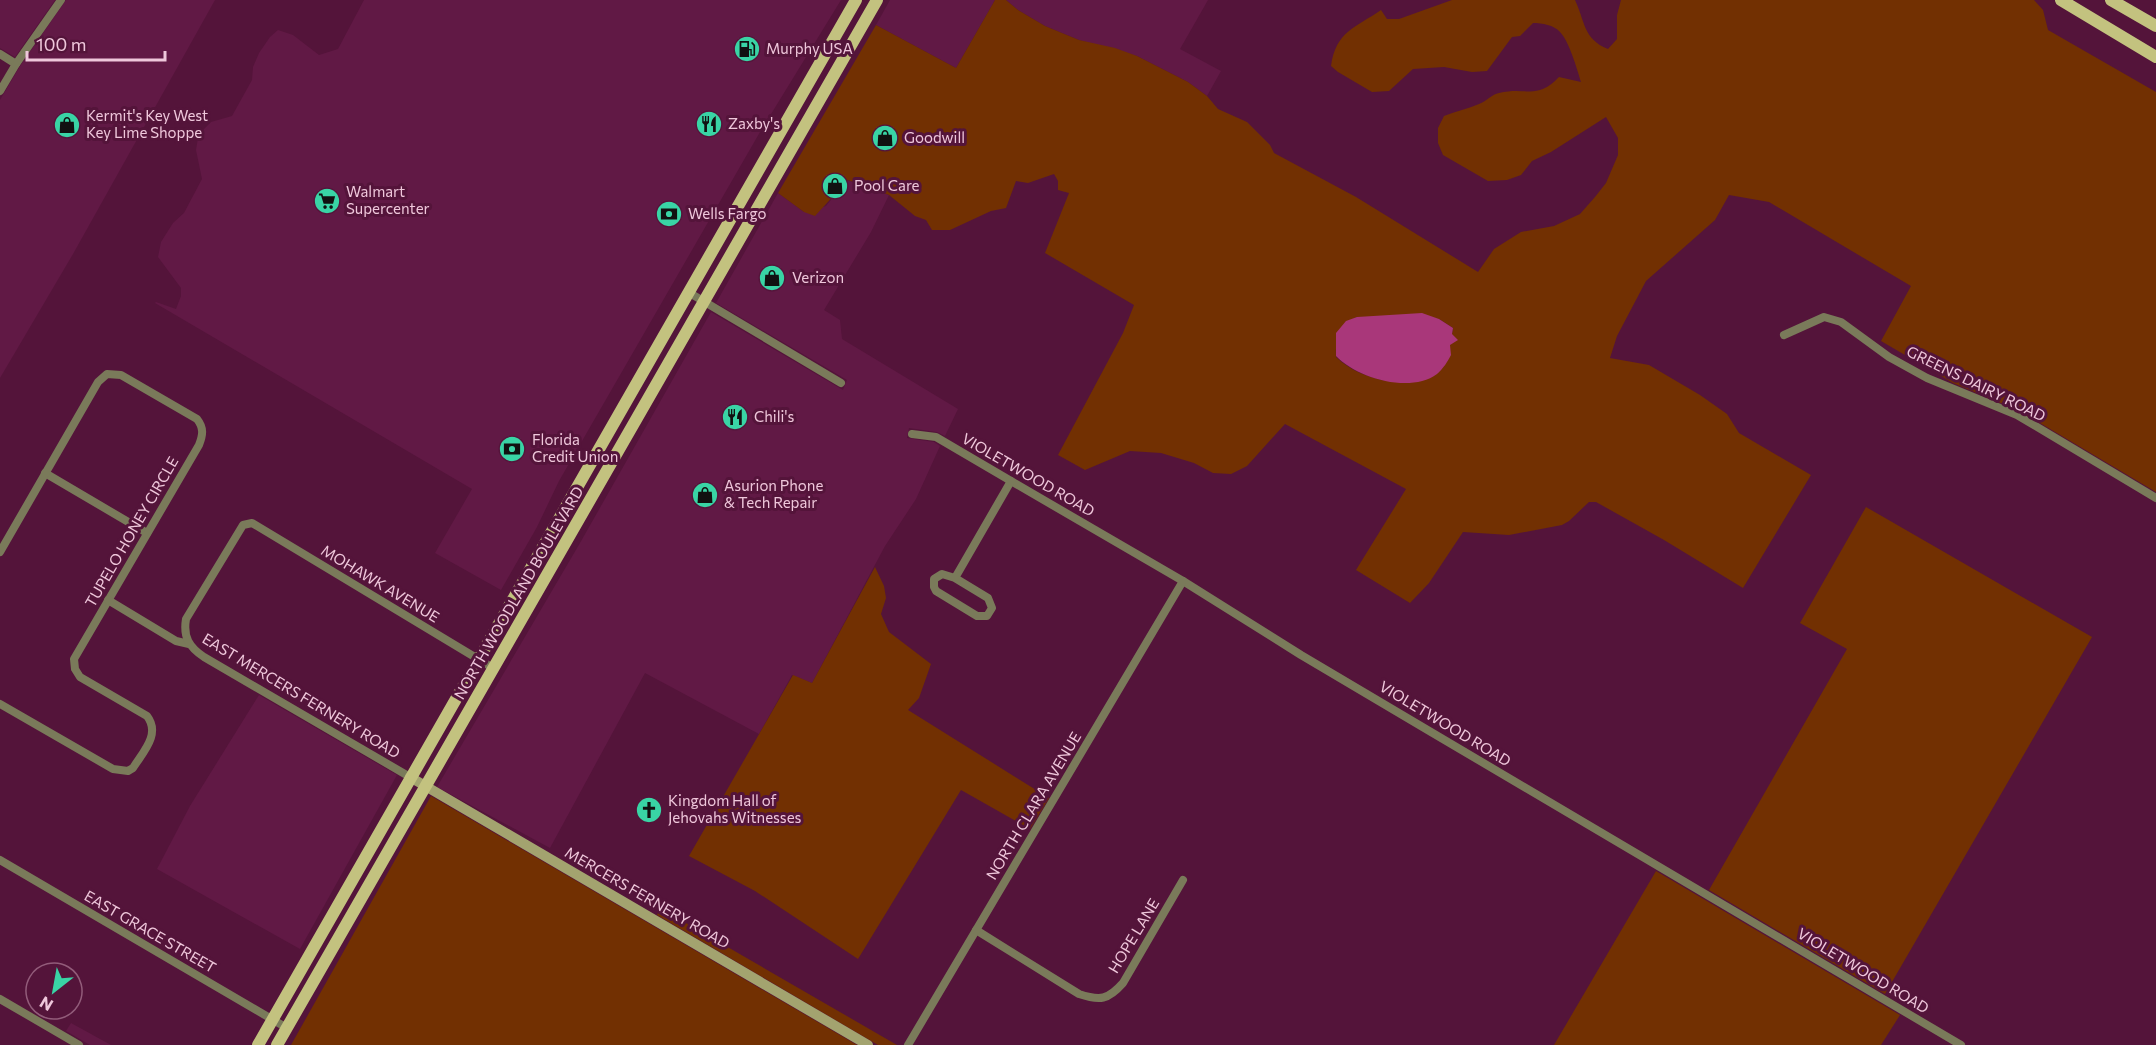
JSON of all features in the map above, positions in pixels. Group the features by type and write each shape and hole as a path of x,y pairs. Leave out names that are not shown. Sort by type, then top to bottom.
{"main road":[{"name":"NORTH WOODLAND BOULEVARD","path":"258,1045 856,0"},
{"name":"NORTH WOODLAND BOULEVARD","path":"278,1045 703,301 878,0"},
{"path":"2061,0 2156,57"},
{"path":"2111,0 2156,26"},
{"path":"842,24 839,43 840,50 845,56"},
{"path":"824,93 831,60 827,51"}],"street":[{"path":"0,91 61,0"},
{"path":"0,54 16,64"},
{"path":"688,292 841,383"},
{"name":"GREENS DAIRY ROAD","path":"1784,335 1824,317 1840,322 1889,357 1918,373 2017,415 2156,498"},
{"name":"TUPELO HONEY CIRCLE","path":"0,552 98,382 107,374 121,375 197,419 202,426 202,437 74,659 75,669 80,676 147,717 152,723 153,737 133,768 128,771 113,769 0,704"},
{"name":"VIOLETWOOD ROAD","path":"912,434 936,437 1183,581 1341,678 1961,1045"},
{"path":"45,474 147,533"},
{"path":"955,578 1011,481"},
{"name":"MOHAWK AVENUE","path":"184,632 186,619 243,525 252,523 493,668"},
{"path":"546,541 561,549"},
{"path":"942,574 955,578 988,598 992,608 987,616 977,616 936,591 934,579 942,574"},
{"name":"NORTH CLARA AVENUE","path":"908,1045 1183,581"},
{"path":"108,600 176,640 189,644"},
{"name":"EAST MERCERS FERNERY ROAD","path":"184,632 192,648 204,657 410,777"},
{"name":"MERCERS FERNERY ROAD","path":"410,777 868,1045"},
{"name":"EAST GRACE STREET","path":"0,860 287,1028"},
{"name":"HOPE LANE","path":"976,930 1079,994 1092,998 1105,998 1114,993 1123,982 1183,880"},
{"path":"341,899 356,908"},
{"path":"0,999 79,1045"}],"shaded area":[{"path":"0,0 55,0 15,57 0,48"},
{"path":"66,0 215,0 73,254 0,378 0,100 20,66"},
{"path":"364,0 841,0 760,132 559,481 537,527 501,590 435,553 472,489 155,303 176,309 181,296 181,288 158,257 161,242 173,223 184,213 202,179 196,150 198,138 204,129 211,122 232,116 252,80 253,67 259,53 278,30 293,35 319,55 338,49"},
{"path":"890,0 995,0 956,68 876,25"},
{"path":"995,0 1006,0 1045,26 1079,40 1115,48 1137,56 1188,82 1207,96 1218,109 1247,122 1270,145 1274,153 1356,197 1478,272 1494,249 1521,232 1554,226 1580,214 1606,183 1618,155 1618,138 1606,117 1551,152 1532,161 1521,175 1507,180 1488,181 1443,155 1438,143 1438,128 1444,116 1479,104 1496,94 1544,89 1559,77 1581,82 1567,42 1551,26 1533,23 1520,36 1512,37 1487,71 1472,72 1444,67 1413,69 1389,91 1372,92 1331,66 1337,45 1342,38 1355,26 1381,10 1387,19 1399,19 1452,0 1575,0 1589,35 1608,49 1617,39 1617,15 1621,0 2034,0 2043,10 2048,30 2156,92 2156,492 2020,411 1953,383 1881,341 1911,286 1769,202 1729,195 1715,220 1646,281 1617,336 1610,358 1649,365 1727,414 1739,433 1811,475 1743,588 1596,502 1589,502 1562,525 1509,535 1463,532 1429,583 1410,603 1356,570 1406,489 1285,424 1247,466 1231,474 1213,473 1194,463 1161,453 1130,451 1085,470 1058,455 1123,333 1134,305 1045,253 1069,193 1058,190 1058,181 1054,174 1028,183 1016,181 1006,208 991,211 950,230 932,230 926,220 915,216 889,195 848,180 815,216 804,212 778,193 876,25 956,68","holes":["1357,317 1439,319 1453,328 1450,345 1387,381 1360,373 1336,357 1340,334 1347,324"]},
{"path":"1006,0 1208,0 1180,49 1221,71 1207,96 1188,82 1137,56 1079,40 1045,26"},
{"path":"847,180 889,195 871,232 824,310 840,320 842,339 958,409 945,436 937,432 909,428 907,438 934,442 940,446 916,499 885,546 812,683 792,675 759,734 645,673 550,848 437,787 580,543 711,312 843,390 847,380 716,303 778,193 804,212 826,206"},
{"path":"1422,313 1439,319 1453,328 1452,334 1458,340 1450,345 1451,355 1443,367 1437,374 1426,380 1413,383 1384,381 1357,371 1336,356 1336,333 1346,321 1357,317"},
{"path":"1866,507 2092,637 1885,994 1709,890 1847,649 1800,623"},
{"path":"875,567 884,586 886,598 881,614 889,632 931,664 919,698 908,710 1049,798 1030,829 961,790 858,959 755,891 689,856 793,675 812,683"},
{"path":"259,695 397,775 300,949 157,869 190,806"},
{"path":"431,796 455,810 857,1045 291,1045"},
{"path":"1656,871 1900,1015 1881,1045 1554,1045"},
{"path":"660,908 897,1045 878,1045 657,915"},
{"path":"71,1023 111,1045 90,1045 66,1031"}],"place":[{"name":"Murphy USA","path":"747,49"},
{"name":"Zaxby's","path":"709,124"},
{"name":"Kermit's Key West Key Lime Shoppe","path":"67,125"},
{"name":"Goodwill","path":"885,138"},
{"name":"Pool Care","path":"835,186"},
{"name":"Walmart Supercenter","path":"327,201"},
{"name":"Wells Fargo","path":"669,214"},
{"name":"Verizon","path":"772,278"},
{"name":"Chili's","path":"735,417"},
{"name":"Florida Credit Union","path":"512,449"},
{"name":"Asurion Phone & Tech Repair","path":"705,495"},
{"name":"Kingdom Hall of Jehovahs Witnesses","path":"649,810"}]}
